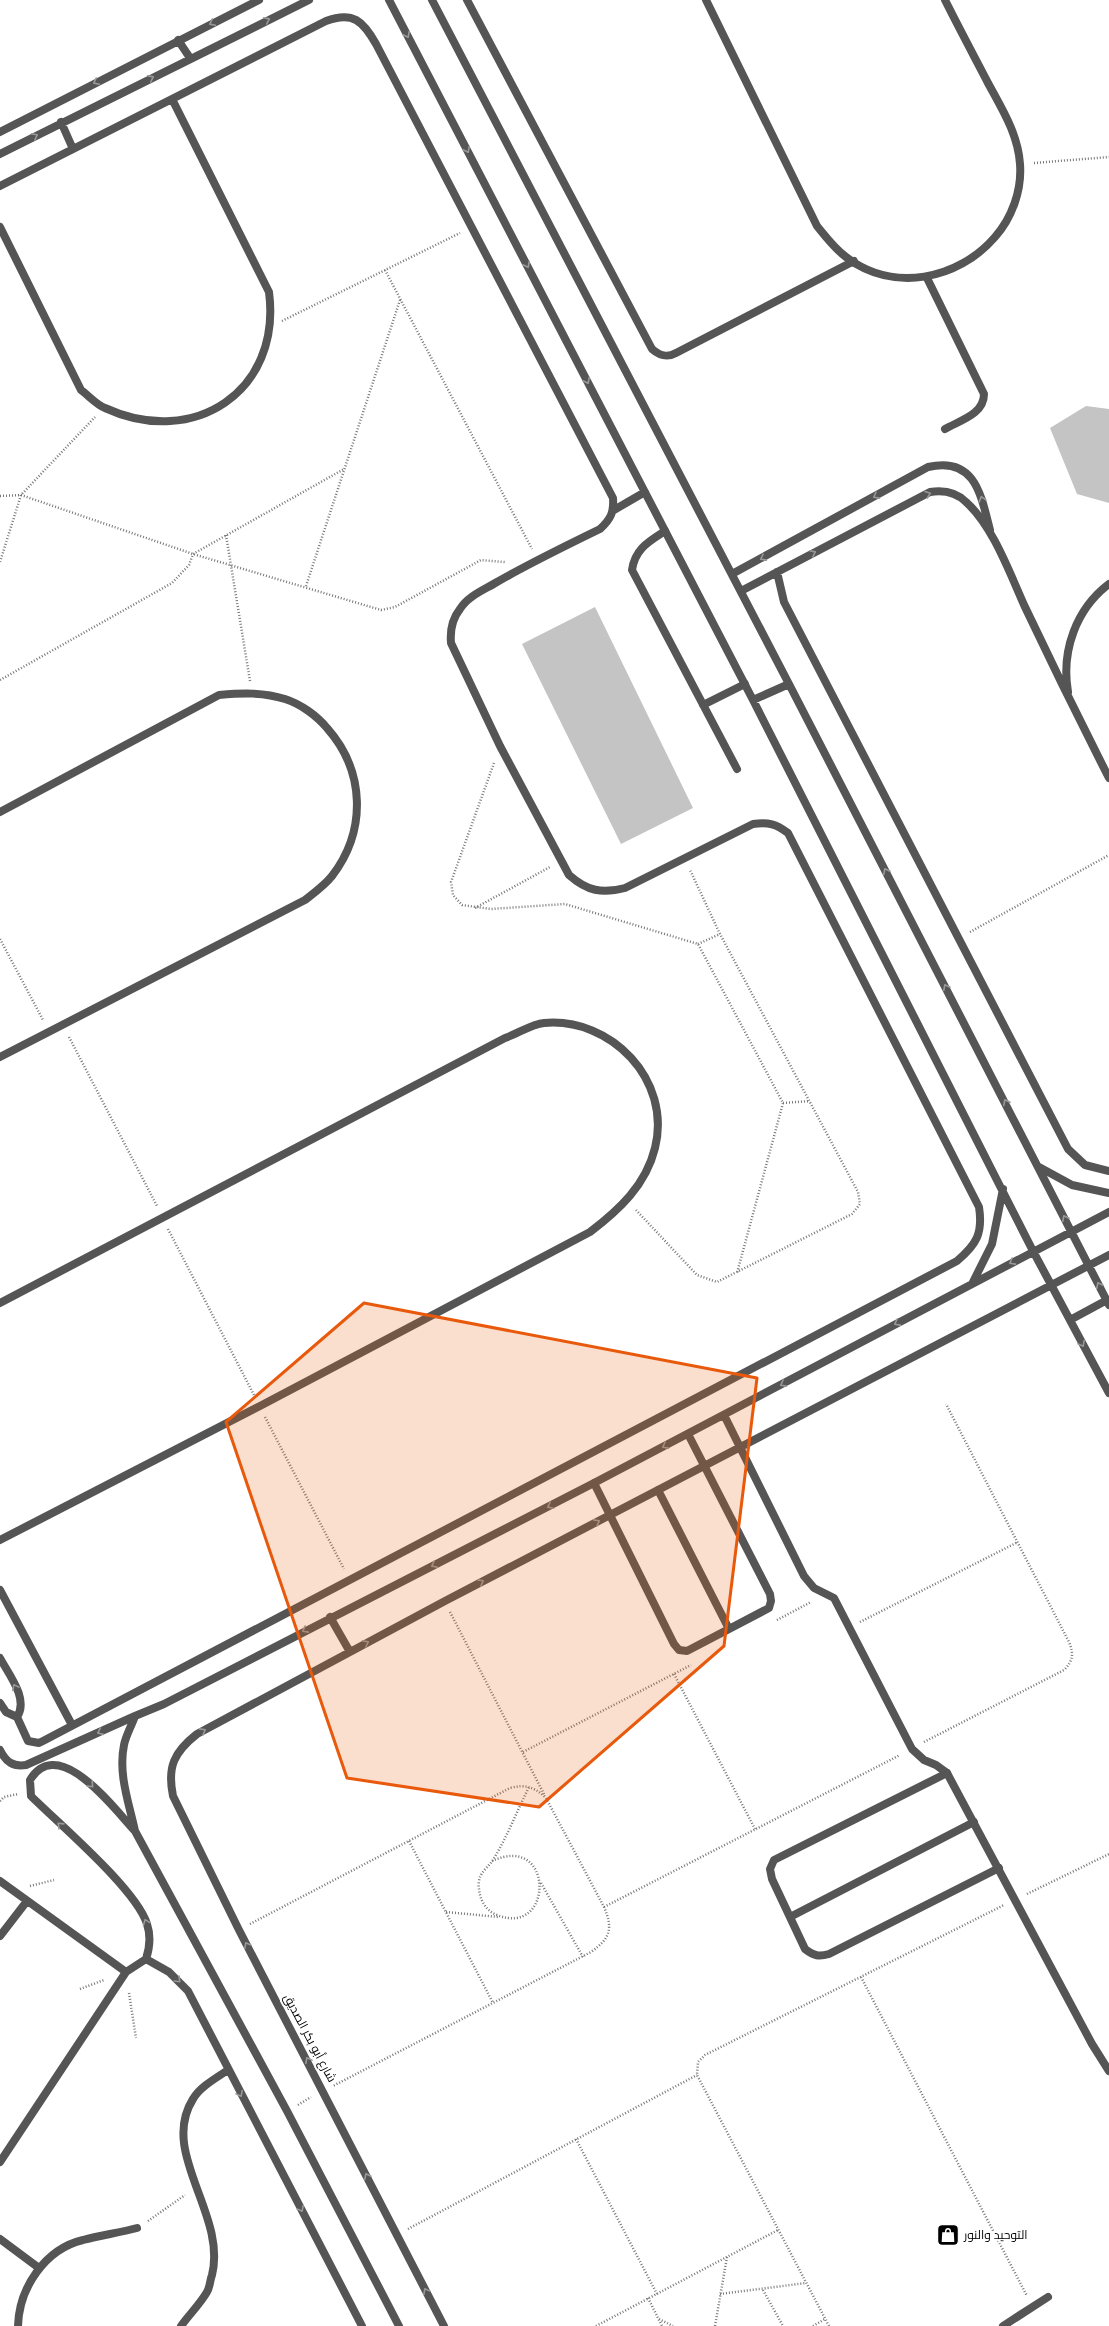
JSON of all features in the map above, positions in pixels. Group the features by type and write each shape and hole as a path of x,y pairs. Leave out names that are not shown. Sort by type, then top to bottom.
{"street":[{"path":"0,132 259,0"},
{"path":"0,154 61,122 310,0"},
{"path":"389,0 754,700 1003,1189 1033,1251 1109,1393"},
{"path":"432,0 790,684 1108,1302 1070,1320"},
{"path":"467,0 652,350 657,354 670,356 854,262"},
{"path":"706,0 817,226 830,243 854,262 865,268 886,275 927,278 950,271 969,261 987,247 1002,230 1015,202 1019,188 1020,165 1016,136 945,0"},
{"path":"0,186 326,21 337,17 350,17 361,22 376,44 613,498 614,510 609,521 600,529 525,566 472,596 460,608 450,633 451,643 500,746 569,875 581,885 595,891 610,892 625,888 753,824 765,822 777,824 788,833 980,1207 982,1222 978,1237 970,1250 957,1261 39,1743 33,1743 25,1737 16,1717 6,1712 0,1703"},
{"path":"178,40 190,58"},
{"path":"0,227 81,390 104,408 131,418 160,421 187,420 212,411 235,396 252,376 262,360 271,326 269,292 172,99"},
{"path":"61,122 73,149"},
{"path":"927,278 984,394 984,400 976,412 945,428"},
{"path":"732,574 928,467 937,465 955,467 972,478 981,496 992,536"},
{"path":"614,510 645,492"},
{"path":"741,591 930,492 952,493 963,499 972,507 992,536 1071,703 1109,778"},
{"path":"665,531 640,548 634,559 632,570 737,769"},
{"path":"777,572 784,602 1068,1149 1085,1165 1109,1171"},
{"path":"1071,703 1066,679 1067,655 1073,631 1085,610 1109,584"},
{"path":"703,705 745,684"},
{"path":"754,700 790,684"},
{"path":"0,812 219,695 252,692 287,699 311,713 317,717 341,744 355,776 358,812 350,846 332,877 305,900 63,1026 49,1031 0,1057"},
{"path":"0,1303 505,1038 543,1023 571,1023 598,1031 621,1046 640,1067 652,1092 658,1119 656,1147 646,1173 627,1200 611,1216 590,1232 260,1406 0,1540"},
{"path":"1039,1167 1072,1184 1109,1193"},
{"path":"973,1282 992,1244 1003,1189"},
{"path":"0,1750 8,1762 13,1765 26,1765 164,1704 330,1617 594,1484 973,1282 1109,1212"},
{"path":"330,1617 350,1652 705,1466 740,1446 1109,1255"},
{"path":"724,1415 804,1576 814,1588 834,1598 912,1748 924,1760 936,1765 947,1773 1092,2044 1109,2071"},
{"path":"594,1484 669,1637 679,1650 687,1651 769,1608 771,1602 767,1586 688,1434"},
{"path":"658,1490 729,1629"},
{"path":"0,1590 72,1725"},
{"name":"شارع أبو بكر الصديق","path":"350,1652 197,1734 184,1744 175,1758 170,1781 173,1796 239,1930 324,2091 444,2326"},
{"path":"0,1658 21,1700 20,1712 16,1717"},
{"path":"136,1716 124,1743 122,1758 123,1781 135,1831 287,2110 399,2326"},
{"path":"0,2162 126,1972 146,1959 149,1951 149,1932 143,1914 111,1874 31,1796 29,1785 36,1773 49,1766 64,1766 74,1770 86,1780 135,1831"},
{"path":"947,1773 774,1860 770,1869 772,1879 805,1949 812,1955 821,1956 829,1954 998,1868"},
{"path":"790,1917 974,1822"},
{"path":"0,1881 126,1972"},
{"path":"0,1936 27,1901"},
{"path":"146,1959 169,1972 188,1991 362,2326"},
{"path":"181,2326 207,2292 215,2264 213,2235 182,2136 184,2116 193,2098 207,2084 228,2070"},
{"path":"18,2326 18,2313 26,2289 39,2268 59,2251 82,2240 137,2228"},
{"path":"0,2239 39,2268"},
{"path":"1003,2326 1048,2297"}],"path":[{"path":"1020,165 1109,157"},
{"path":"271,326 472,227"},
{"path":"385,270 538,560"},
{"path":"306,586 400,299"},
{"path":"0,562 21,495 104,408"},
{"path":"0,680 172,583 189,565 193,554 344,469"},
{"path":"0,496 21,495 193,554 306,586 381,610 395,607 481,560 525,566"},
{"path":"226,535 252,692"},
{"path":"500,746 451,882 453,895 462,905 475,908 492,909 565,904 698,944 720,934"},
{"path":"959,938 1109,855"},
{"path":"627,1200 698,1276 717,1282 852,1214 860,1204 858,1192 720,934 684,858"},
{"path":"475,908 561,861"},
{"path":"0,939 49,1031"},
{"path":"698,944 783,1103 737,1273"},
{"path":"63,1026 350,1580"},
{"path":"783,1103 810,1101"},
{"path":"849,1628 1018,1542"},
{"path":"772,1623 828,1594"},
{"path":"287,2110 584,1957 606,1939 610,1930 610,1920 445,1601"},
{"path":"523,1752 695,1663"},
{"path":"674,1674 755,1829"},
{"path":"239,1930 510,1788 520,1786 529,1787 539,1791 546,1798"},
{"path":"503,1918 486,1907 478,1888 480,1878 492,1861 529,1787"},
{"path":"0,1801 4,1797 16,1794 31,1796"},
{"path":"409,1841 493,2003"},
{"path":"829,2326 697,2075 698,2062 705,2055 1109,1854"},
{"path":"492,1861 502,1857 513,1856 523,1858 532,1864 541,1883 584,1957"},
{"path":"12,1890 54,1880"},
{"path":"446,1912 503,1918 523,1916 531,1910 537,1902 541,1883"},
{"path":"126,1972 136,2038"},
{"path":"861,1977 1033,2307"},
{"path":"397,2236 697,2075"},
{"path":"576,2139 656,2294"},
{"path":"137,2228 197,2187"},
{"path":"596,2326 778,2230"},
{"path":"715,2326 727,2257"},
{"path":"720,2294 806,2283"},
{"path":"763,2289 783,2326"},
{"path":"648,2298 662,2326"},
{"path":"658,2319 673,2326"},
{"path":"813,2326 826,2319"}],"highlighted area":[{"path":"364,1303 757,1378 724,1646 539,1807 347,1778 226,1422"}],"building":[{"path":"1086,406 1109,409 1109,503 1077,494 1050,428"},
{"path":"595,607 693,808 621,844 522,644"}],"place":[{"name":"التوحيد والنور","path":"948,2235"}]}
